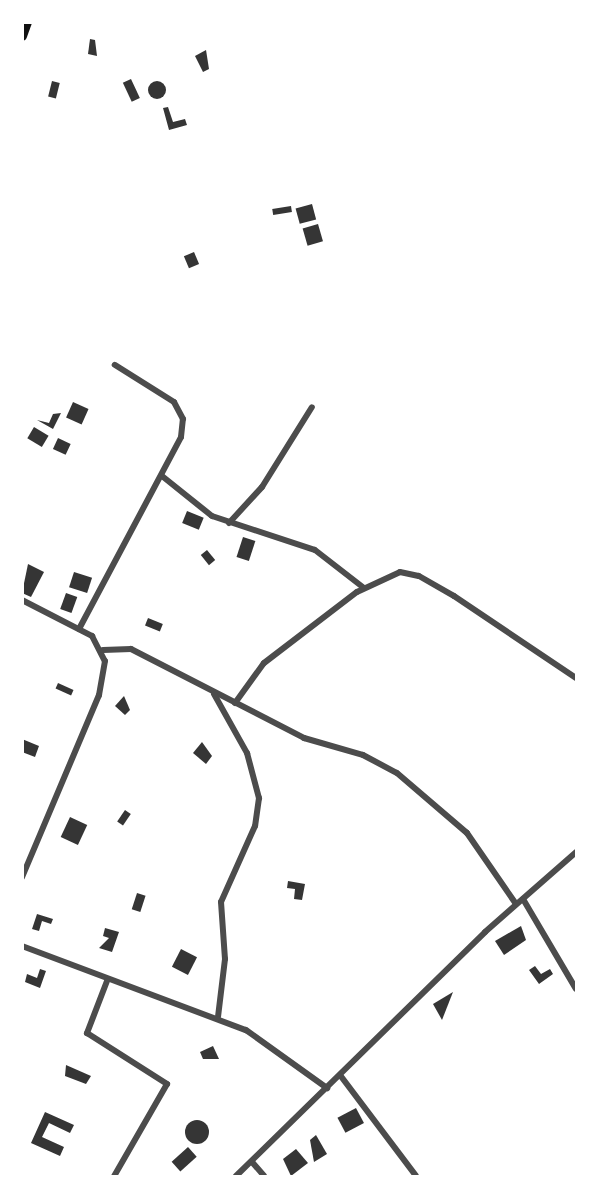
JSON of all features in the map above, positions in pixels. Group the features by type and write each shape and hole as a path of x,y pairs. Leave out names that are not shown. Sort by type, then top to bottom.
{"highway":[{"path":"22,36 27,22"}],"street":[{"path":"79,629 147,496 162,476 181,437 182,413 163,393 116,365"},
{"path":"229,523 262,487 312,407"},
{"path":"162,476 229,523 315,550 364,588"},
{"path":"235,704 264,663 364,588 400,572 419,576 576,678"},
{"path":"22,600 79,629 103,650 131,649 235,704 397,773 467,833 516,904"},
{"path":"22,877 99,695 103,650"},
{"path":"214,693 247,753 259,798 255,826 221,902 225,959 218,1017"},
{"path":"236,1176 516,904 576,852"},
{"path":"523,899 576,989"},
{"path":"22,946 107,981 218,1017 246,1030 327,1088"},
{"path":"107,981 87,1033 167,1084 114,1176"},
{"path":"340,1075 416,1176"},
{"path":"252,1162 264,1176"}],"building":[{"path":"90,39 95,40 97,56 88,54"},
{"path":"206,50 209,69 203,72 195,56"},
{"path":"131,79 140,98 132,102 123,83"},
{"path":"52,81 60,83 56,98 48,97"},
{"path":"153,81 161,81 166,86 164,97 153,99 148,94 148,86"},
{"path":"168,107 173,122 185,119 187,125 169,130 163,108"},
{"path":"312,204 316,219 300,224 296,208"},
{"path":"291,206 292,212 273,215 272,209"},
{"path":"318,224 323,241 308,246 303,228"},
{"path":"194,252 199,264 189,268 184,256"},
{"path":"73,402 89,409 82,424 66,418"},
{"path":"61,413 53,429 37,420 49,423 53,414"},
{"path":"34,427 49,436 42,447 27,438"},
{"path":"58,438 71,444 66,455 53,449"},
{"path":"187,511 204,518 199,530 182,523"},
{"path":"243,537 255,541 249,561 237,557"},
{"path":"207,550 215,560 209,565 201,555"},
{"path":"28,564 44,572 31,597 22,593"},
{"path":"74,572 92,578 87,593 69,587"},
{"path":"66,593 77,597 71,613 60,609"},
{"path":"148,618 163,624 160,631 145,625"},
{"path":"58,683 74,690 71,695 56,688"},
{"path":"124,696 130,710 125,715 115,706"},
{"path":"22,739 39,746 35,757 22,752"},
{"path":"202,742 212,756 206,764 193,753"},
{"path":"125,810 131,814 123,826 117,822"},
{"path":"70,817 87,825 78,845 61,837"},
{"path":"288,881 305,884 302,900 294,899 295,889 287,888"},
{"path":"137,893 146,896 140,912 132,909"},
{"path":"37,914 53,919 51,924 42,921 39,931 32,929"},
{"path":"521,926 526,940 504,955 495,941"},
{"path":"105,928 119,932 112,952 99,948 109,938 103,936"},
{"path":"181,949 197,957 188,975 172,967"},
{"path":"535,966 541,974 550,969 553,974 539,984 529,970"},
{"path":"40,969 46,971 40,988 25,982 27,974 37,978"},
{"path":"453,992 442,1020 433,1004"},
{"path":"213,1046 219,1059 203,1059 200,1052"},
{"path":"66,1065 91,1076 86,1084 65,1076"},
{"path":"356,1108 364,1123 345,1133 337,1118"},
{"path":"45,1112 74,1125 70,1133 49,1123 42,1137 64,1147 60,1156 31,1143"},
{"path":"197,1120 202,1121 208,1127 208,1137 202,1143 197,1144 192,1143 186,1137 185,1132 186,1127 192,1121"},
{"path":"316,1135 327,1154 314,1162 310,1140"},
{"path":"188,1147 197,1157 180,1171 172,1162"},
{"path":"296,1149 308,1163 291,1176 283,1159"}]}
